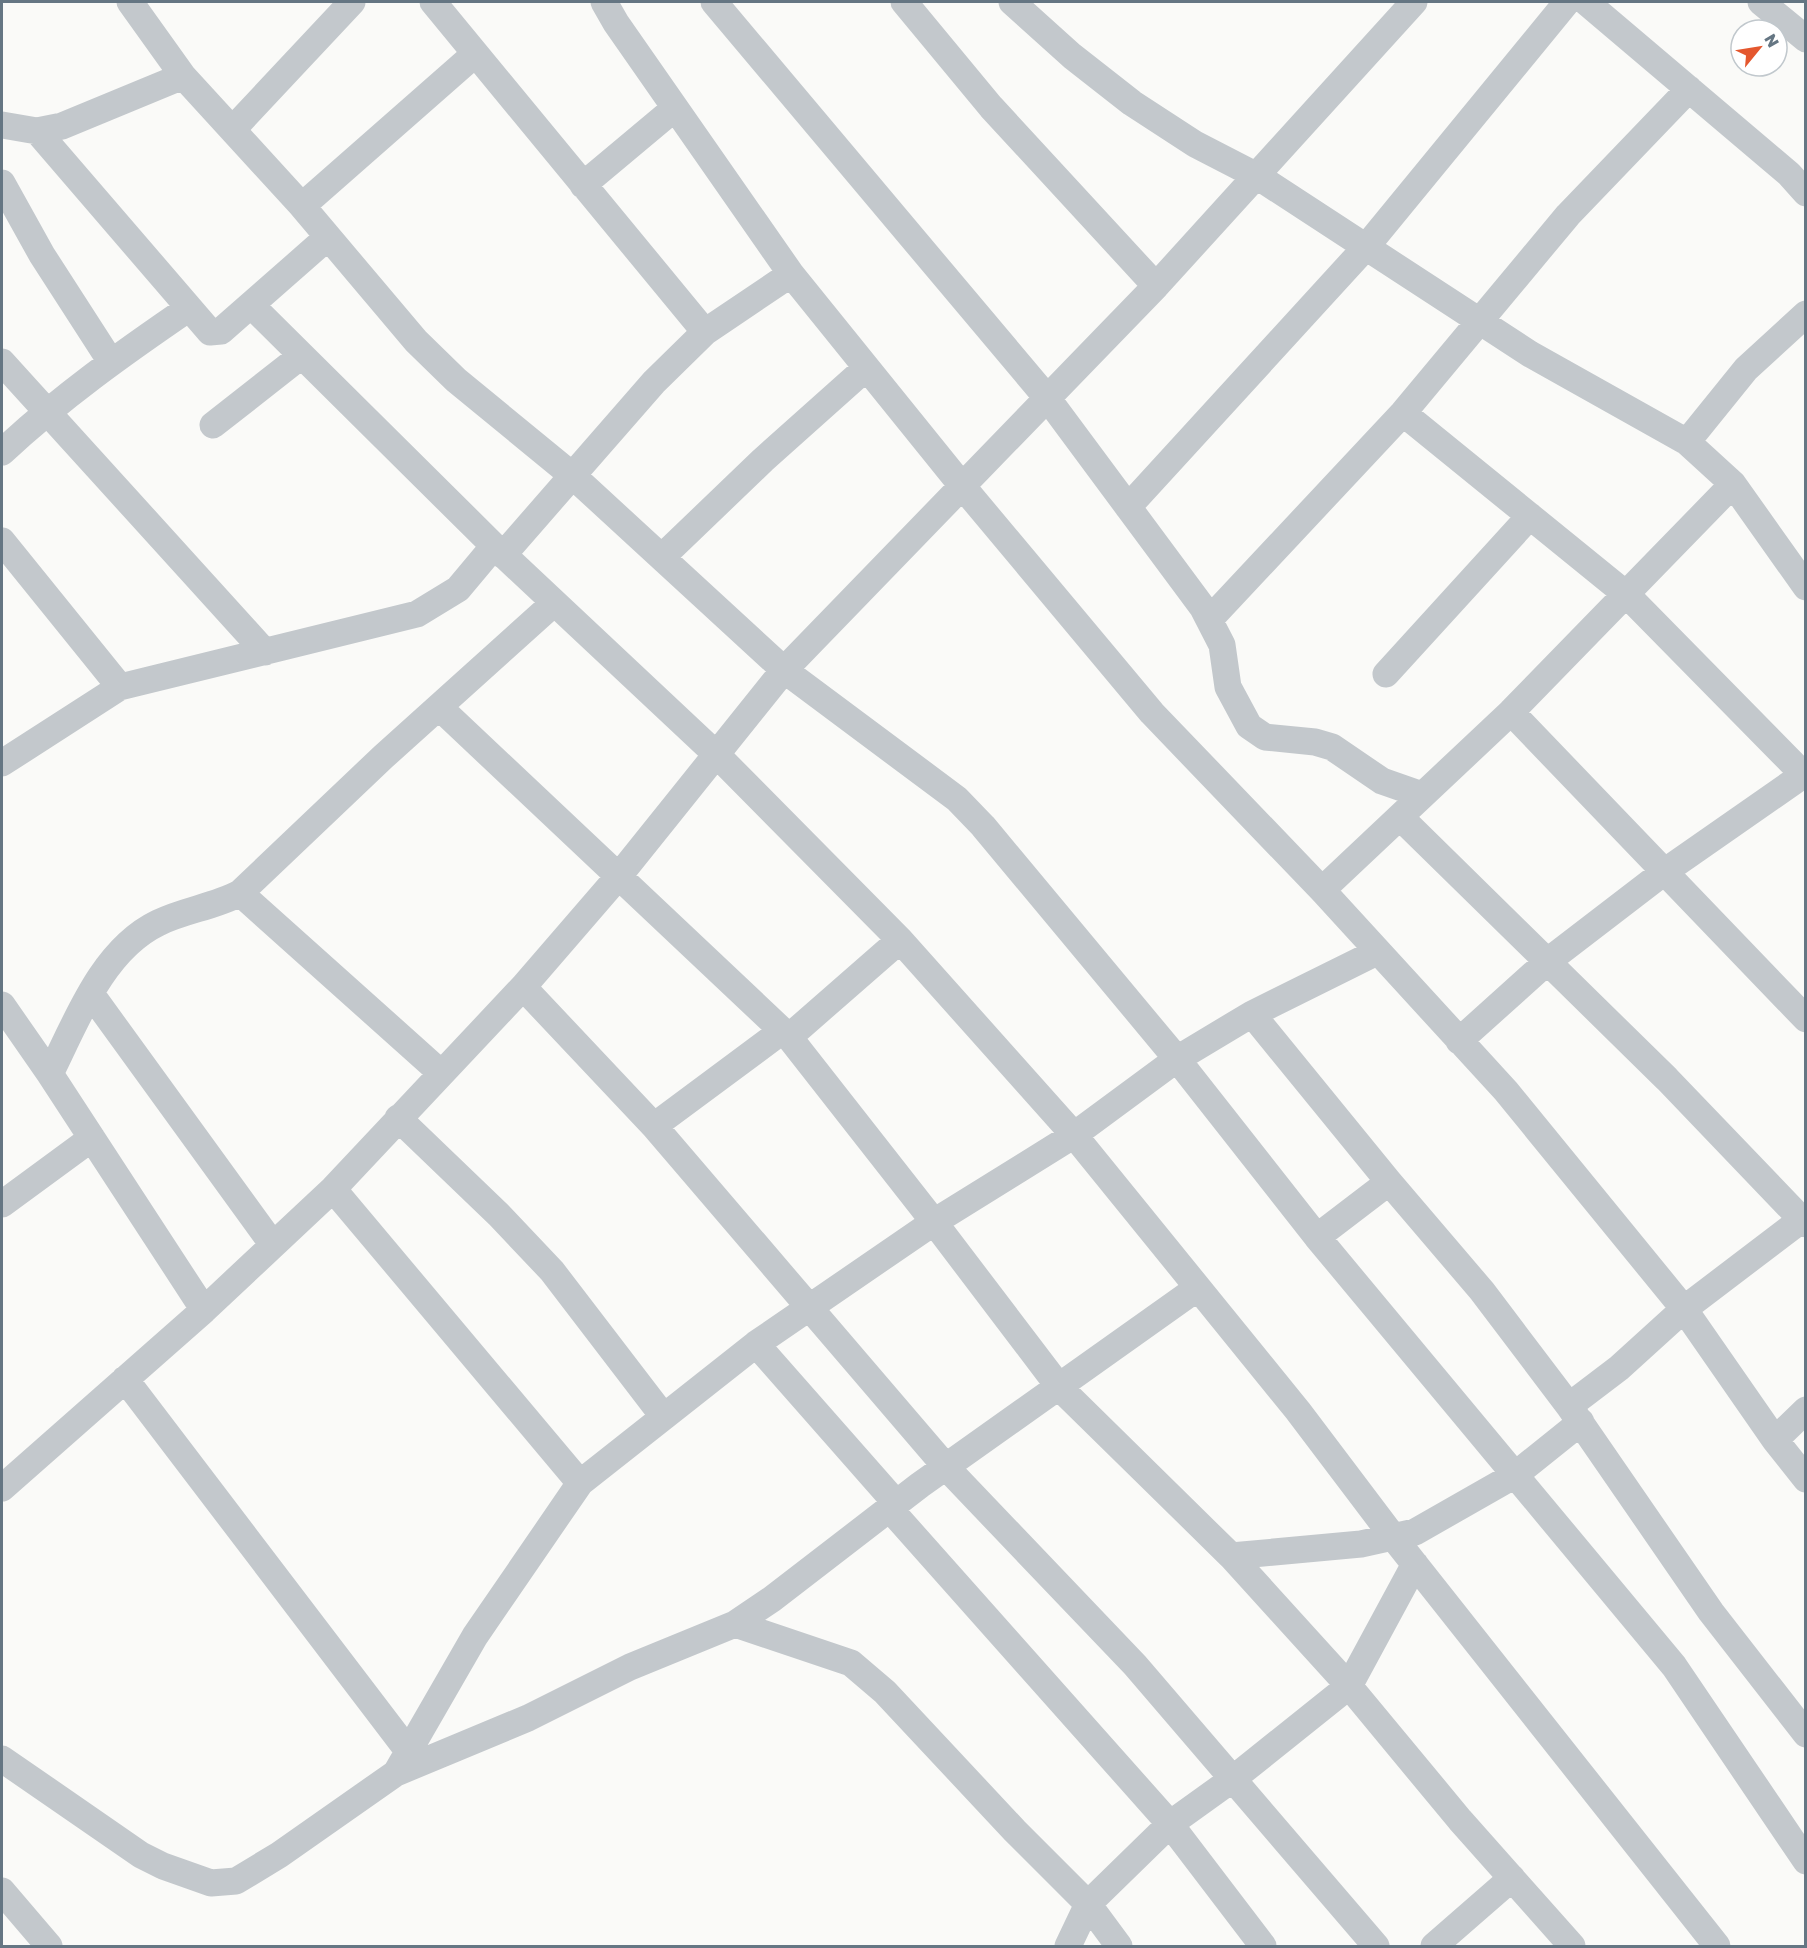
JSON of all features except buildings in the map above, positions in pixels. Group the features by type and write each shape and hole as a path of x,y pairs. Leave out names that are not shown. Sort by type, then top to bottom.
{"street":[{"path":"433,2 705,332"},
{"path":"604,2 790,274 866,368 1152,713 1323,890 1377,952 1506,1091 1684,1309 1775,1440 1806,1479"},
{"path":"714,2 1048,399 1128,507 1210,619 1222,645 1228,687 1249,726 1265,737 1315,742 1332,747 1382,781 1422,795"},
{"path":"904,2 991,107 1156,286"},
{"path":"1012,2 1072,56 1132,103 1195,144 1257,176 1530,354 1687,442 1733,484 1806,587"},
{"path":"2,1488 204,1310 333,1189 523,987 618,877 784,670 873,575 963,487 1156,286 1414,2"},
{"path":"1128,507 1366,247 1567,2"},
{"path":"1586,2 1689,90 1800,176"},
{"path":"1761,2 1806,39"},
{"path":"138,5 183,76 302,206 416,341 456,380 573,476 784,670 957,800 983,826 1177,1059 1317,1237 1674,1666 1806,1862"},
{"path":"233,129 338,7"},
{"path":"302,206 475,54"},
{"path":"2,125 37,131 62,126 183,76"},
{"path":"1210,619 1403,413 1568,215 1689,90"},
{"path":"583,185 675,108"},
{"path":"37,131 210,332 215,334 328,237"},
{"path":"2,183 42,255 111,362"},
{"path":"2,763 120,687 417,614 458,589 573,476 654,382 705,332 790,274"},
{"path":"251,305 498,550 717,755 900,940 1074,1135 1196,1289 1298,1412 1394,1538 1717,1947"},
{"path":"2,452 46,411 189,308"},
{"path":"1687,442 1746,369 1806,314"},
{"path":"213,425 301,356"},
{"path":"2,362 265,652"},
{"path":"662,557 763,460 866,368"},
{"path":"1403,413 1627,595 1804,773 1664,872 1548,961 1459,1041"},
{"path":"1323,890 1511,711 1627,595 1733,484"},
{"path":"1386,674 1530,516"},
{"path":"2,541 120,687"},
{"path":"50,1074 91,994 109,967 132,940 157,923 226,900 240,893 554,603"},
{"path":"439,707 785,1034 934,1222 1060,1388 1230,1556 1349,1686 1572,1947"},
{"path":"1511,711 1806,1019"},
{"path":"1230,1556 1361,1544 1415,1532 1440,1520 1515,1475 1618,1368 1684,1309 1803,1222 1667,1079 1400,817"},
{"path":"240,893 441,1073"},
{"path":"654,1126 785,1034 900,940"},
{"path":"403,1762 475,1636 579,1484 756,1344 934,1222 1074,1135 1177,1059 1252,1014 1377,952"},
{"path":"523,987 654,1126 946,1467 1135,1665 1234,1778 1376,1947"},
{"path":"91,994 273,1245"},
{"path":"2,1005 50,1074 204,1310"},
{"path":"1252,1014 1482,1292 1575,1414 1711,1612 1806,1734"},
{"path":"398,1118 499,1215 552,1271 663,1416"},
{"path":"2,1204 92,1138"},
{"path":"1317,1237 1389,1182"},
{"path":"333,1189 579,1484"},
{"path":"2,1759 141,1855 163,1866 211,1883 236,1881 279,1855 403,1762 528,1718 630,1667 735,1624 772,1599 892,1506 1196,1289"},
{"path":"756,1344 892,1506 1170,1824 1263,1947"},
{"path":"126,1379 403,1762"},
{"path":"1775,1440 1806,1410"},
{"path":"1068,1947 1088,1904 1170,1824 1234,1778 1349,1686 1415,1564"},
{"path":"735,1624 851,1663 885,1692 1015,1831 1088,1904 1119,1947"},
{"path":"1434,1947 1512,1878"},
{"path":"2,1891 49,1947"}]}
